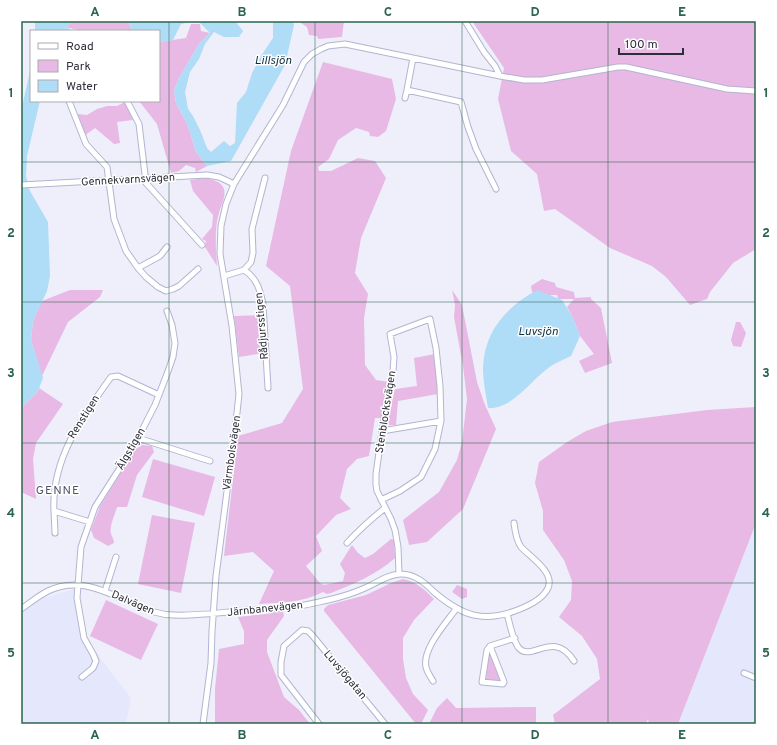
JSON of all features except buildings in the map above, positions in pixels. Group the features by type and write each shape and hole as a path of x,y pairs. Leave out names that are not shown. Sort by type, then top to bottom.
{"street":[{"path":"465,21 500,76"},
{"name":"Värmbolsvägen","path":"203,724 211,663 213,614 219,556 239,394 234,340 220,250 221,226 226,204 234,184 283,105 304,62 312,54 328,46 345,44 524,80 542,80 618,67 626,67 727,89 756,91"},
{"path":"405,98 413,58"},
{"path":"407,90 461,102 476,149 496,189"},
{"path":"69,102 86,144 107,167 114,219 126,251 138,268 158,287 166,291 173,290 179,286 198,269"},
{"path":"128,102 139,124 145,180 147,185 163,200 202,245"},
{"name":"Gennekvarnsvägen","path":"21,185 145,180 207,175 219,177 234,184"},
{"path":"224,276 244,270 252,258 252,229 265,178"},
{"path":"138,268 160,256 167,247"},
{"name":"Rådjursstigen","path":"244,270 253,276 262,299 268,388"},
{"name":"Älgstigen","path":"78,585 81,547 98,502 128,457 159,395 167,374 174,350 174,336 167,311"},
{"name":"Stenblocksvägen","path":"381,500 400,492 421,477 435,449 441,421 439,368 430,319 390,334 394,357 393,371 382,431 376,481 377,491 381,500 386,508 395,530 399,574"},
{"name":"Renstigen","path":"55,533 54,494 59,467 65,450 83,416 110,377 118,376 159,395"},
{"path":"382,431 441,421"},
{"path":"138,438 210,461"},
{"path":"347,543 371,519 386,508"},
{"path":"54,511 90,522"},
{"path":"399,574 417,578 456,609 474,616 482,617 507,614 526,606 539,599 544,594 548,585 547,576 539,563 521,546 516,536 514,522"},
{"path":"105,591 116,557"},
{"name":"Järnbanevägen","path":"213,614 283,608 309,604 354,592 368,587 387,577 399,574"},
{"path":"78,585 77,598 82,633 96,661 92,668 82,677"},
{"name":"Dalvägen","path":"21,609 49,590 64,586 78,585 95,587 158,614 213,614"},
{"path":"433,680 426,669 425,659 437,635 456,609"},
{"path":"507,614 518,647 525,652 548,646 556,646 563,649 574,661"},
{"name":"Luvsjögatan","path":"319,724 281,675 284,646 298,632 304,630 308,631 312,635 385,724"},
{"path":"490,646 504,682 503,684 482,682 487,650 490,646 515,638"},
{"path":"744,673 756,678"}],"shaded area":[{"path":"756,523 756,724 678,724"},
{"path":"74,589 87,638 100,658 131,698 126,724 21,724 21,612 41,599"}],"green space":[{"path":"72,21 127,21 132,30 78,30 66,27"},
{"path":"298,21 344,21 342,37 318,39 317,36 309,35 307,27"},
{"path":"472,21 756,21 756,249 733,263 710,292 707,299 690,305 666,277 652,266 610,248 555,209 544,211 537,174 511,151 498,99 504,68"},
{"path":"191,24 200,24 201,31 210,33 199,44 179,78 174,91 176,103 188,126 196,152 207,166 196,172 195,168 186,165 179,171 171,173 157,124 140,102 160,102 160,42 186,38"},
{"path":"323,62 392,79 396,99 386,131 378,137 370,136 369,132 356,128 338,140 329,159 318,167 319,171 331,171 358,158 375,161 386,178 361,238 355,273 368,294 364,318 365,365 376,380 389,382 382,418 375,418 369,456 357,459 347,469 340,498 351,509 336,515 316,536 322,551 306,566 320,583 324,585 343,581 345,573 340,564 352,545 358,553 365,558 373,554 391,539 394,540 395,558 381,569 365,578 331,593 327,594 323,592 308,598 292,601 259,604 274,571 253,552 224,556 238,436 282,423 303,389 290,286 266,266 291,151"},
{"path":"125,102 133,120 117,122 120,143 114,144 95,128 84,136 77,114 87,115 97,109 107,106 117,106"},
{"path":"206,178 219,183 224,189 224,198 216,226 217,266 205,247 206,241 202,239 212,227 213,215 193,191 190,180"},
{"path":"542,279 555,283 556,287 574,292 575,298 591,297 591,299 601,308 612,363 585,373 579,361 594,354 580,336 567,307 574,299 558,299 557,295 542,295 532,292 531,286"},
{"path":"70,290 103,290 100,297 68,322 42,376 31,340 33,321 42,301"},
{"path":"452,290 462,305 477,382 485,405 496,429 463,509 427,542 409,545 403,520 439,492 457,460 462,442 467,399 463,366 454,317 455,305"},
{"path":"260,315 263,353 239,357 234,316"},
{"path":"736,322 740,322 746,333 741,347 733,346 731,340"},
{"path":"435,354 438,394 398,401 396,425 387,425 395,389 417,386 414,358"},
{"path":"39,388 63,404 36,443 33,459 36,499 21,492 21,408 38,391"},
{"path":"756,407 756,523 678,724 649,724 648,719 646,724 555,724 553,715 600,679 597,659 582,636 559,617 571,600 572,581 564,560 543,530 543,511 535,483 539,462 567,442 586,431 612,422 707,410"},
{"path":"142,445 152,446 154,452 137,475 127,507 117,507 112,520 111,528 114,543 108,546 94,538 91,530 100,506 136,449"},
{"path":"153,459 215,477 204,516 142,497"},
{"path":"152,515 195,523 181,593 138,584"},
{"path":"403,579 420,586 434,599 414,620 403,638 403,659 406,678 413,694 428,710 421,724 416,724 324,611 328,605 366,595"},
{"path":"457,585 467,589 467,597 462,599 452,592"},
{"path":"106,600 158,624 141,660 90,636"},
{"path":"283,612 284,616 267,640 267,652 284,697 299,710 310,724 215,724 215,689 219,649 244,644 244,631 238,617"},
{"path":"489,652 500,680 499,682 486,680"},
{"path":"447,698 456,708 536,707 536,724 429,724 437,708"}],"water":[{"path":"35,21 72,21 66,27 70,30 35,30"},
{"path":"127,21 195,21 181,24 173,40 160,42 160,30 132,30"},
{"name":"Lillsjön","path":"198,21 235,21 243,31 239,37 224,37 214,32 205,44 199,59 190,72 185,92 188,109 200,130 207,148 211,152 224,141 230,146 235,143 237,103 246,92 252,73 273,38 273,21 293,21 294,25 285,65 231,161 207,166 196,152 188,126 176,103 174,91 179,78 199,44 210,33"},
{"path":"30,71 30,102 40,102 27,156 26,176 30,191 48,222 50,276 47,291 33,321 31,340 43,378 38,391 21,408 21,111"},
{"name":"Luvsjön","path":"537,290 562,300 572,316 580,336 571,356 551,366 514,399 506,404 488,408 483,368 484,355 492,332 516,304"}],"district":[{"name":"GENNE","path":"58,491"}]}
